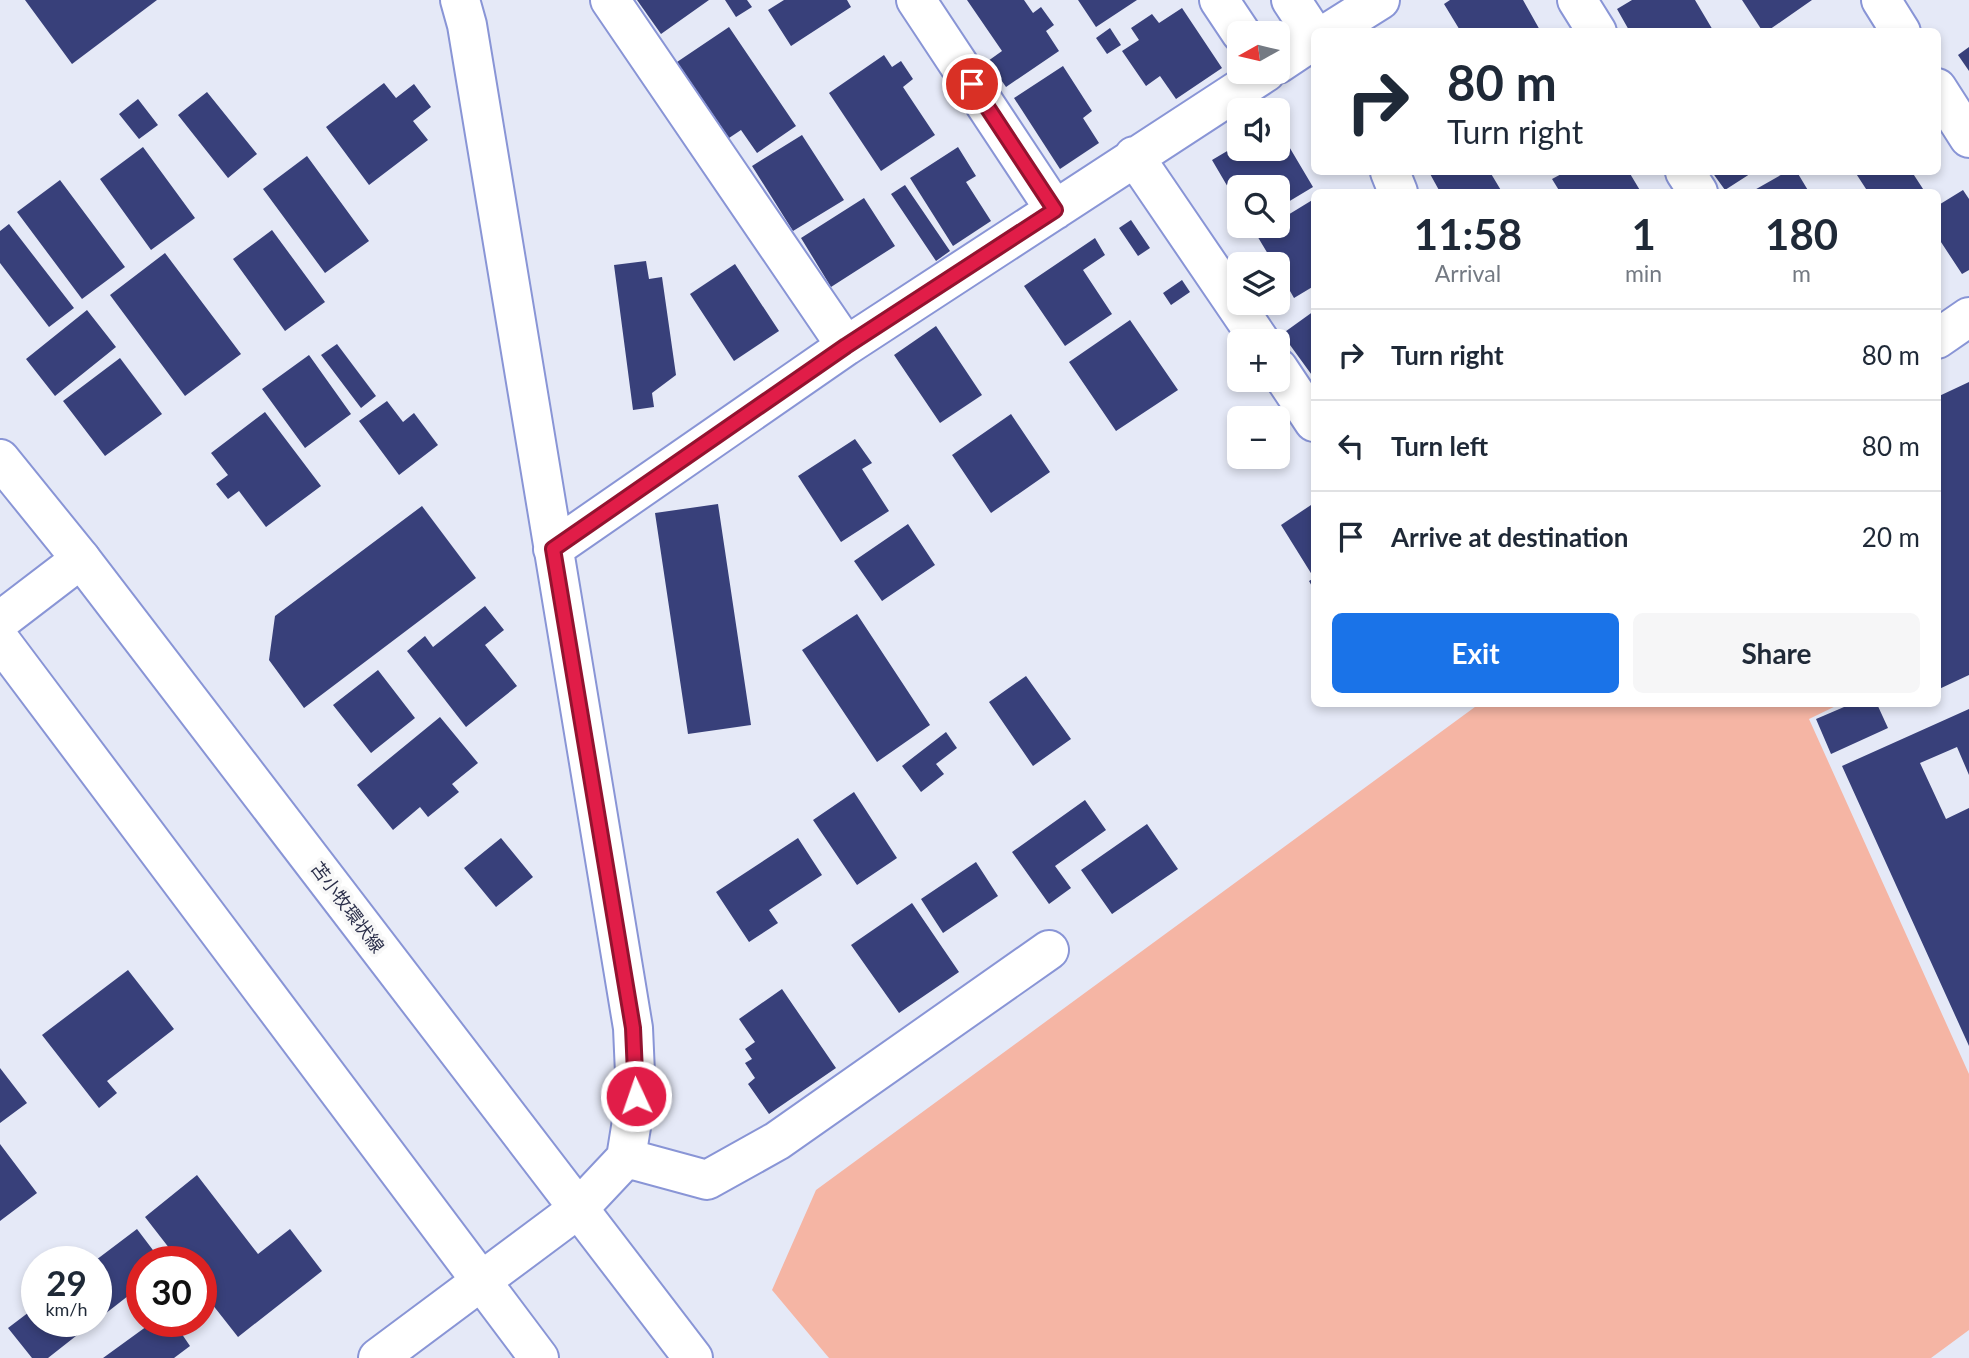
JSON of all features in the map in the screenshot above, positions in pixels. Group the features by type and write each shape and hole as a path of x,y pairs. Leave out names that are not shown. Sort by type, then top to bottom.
{"street":[{"path":"379,1358 578,1209 626,1158 636,1096 633,1028 467,25 460,0"},
{"path":"610,0 846,346"},
{"path":"916,0 1055,210"},
{"path":"1219,0 1233,21"},
{"path":"1291,0 1311,30"},
{"path":"1335,28 1380,0"},
{"path":"1577,0 1594,28"},
{"path":"1881,0 1898,28"},
{"path":"1290,56 1311,42"},
{"path":"553,549 846,346 1247,84"},
{"path":"1941,94 1969,138"},
{"path":"1134,156 1252,329"},
{"path":"1941,337 1969,317"},
{"path":"1290,386 1311,418"},
{"name":"苫小牧環状線","path":"0,459 82,559 693,1358"},
{"path":"0,621 82,559"},
{"path":"0,640 539,1358"},
{"path":"626,1158 706,1180 777,1141 1049,950"}],"shaded area":[{"path":"1475,707 1834,707 1809,719 1969,1074 1969,1330 1931,1358 829,1358 772,1290 816,1190"}],"building":[{"path":"25,0 157,0 72,64"},
{"path":"637,0 709,0 661,34"},
{"path":"725,0 747,0 752,7 736,17"},
{"path":"784,0 847,0 851,7 791,46 768,10"},
{"path":"967,0 1024,0 1033,13 1041,7 1054,25 1046,31 1059,51 1006,87 988,61 1002,51"},
{"path":"1078,0 1137,0 1096,27"},
{"path":"1450,0 1523,0 1539,28 1459,28 1444,4"},
{"path":"1632,0 1695,0 1712,28 1628,28 1617,9"},
{"path":"1742,0 1812,0 1772,28 1760,28"},
{"path":"1182,8 1222,68 1176,99 1160,76 1146,86 1122,51 1139,40 1131,28 1152,14 1159,23"},
{"path":"729,27 796,126 757,153 741,130 729,138 677,62"},
{"path":"1110,28 1121,45 1107,54 1096,38"},
{"path":"1969,47 1969,71 1958,55"},
{"path":"884,55 892,67 901,61 913,79 903,87 935,135 881,171 829,93"},
{"path":"1063,66 1092,111 1083,118 1099,143 1060,169 1014,98"},
{"path":"384,83 396,98 414,84 431,107 413,121 428,140 369,185 326,127"},
{"path":"207,92 257,154 228,178 178,115"},
{"path":"138,99 158,125 139,139 119,114"},
{"path":"802,135 844,200 793,231 752,166"},
{"path":"143,147 195,218 151,250 100,179"},
{"path":"958,147 976,176 966,182 991,221 953,246 910,178"},
{"path":"1290,148 1313,187 1290,201 1290,175 1227,175 1227,186 1212,160 1227,151 1227,161 1290,161"},
{"path":"307,156 369,241 325,273 263,189"},
{"path":"1431,175 1492,175 1500,189 1438,189"},
{"path":"1559,175 1631,175 1639,189 1558,189 1552,179"},
{"path":"1714,175 1748,175 1727,189"},
{"path":"1781,175 1799,175 1807,189 1756,189"},
{"path":"1857,175 1914,175 1923,189 1866,189"},
{"path":"60,180 125,267 82,299 17,212"},
{"path":"905,185 950,251 936,261 891,194"},
{"path":"1963,190 1969,199 1969,270 1962,274 1941,242 1941,204"},
{"path":"864,198 895,246 831,287 801,238"},
{"path":"1311,201 1311,288 1294,298 1290,291 1290,252 1267,252 1258,238 1290,238 1290,214"},
{"path":"1131,220 1150,248 1138,256 1119,228"},
{"path":"9,224 74,308 49,327 0,263 0,231"},
{"path":"272,230 325,302 285,331 233,259"},
{"path":"1095,238 1105,255 1083,270 1112,314 1065,346 1024,286"},
{"path":"165,253 241,354 185,396 110,295"},
{"path":"646,261 649,279 662,277 676,375 652,393 654,407 633,410 614,265"},
{"path":"735,264 779,331 734,361 690,294"},
{"path":"1182,280 1190,292 1171,305 1163,293"},
{"path":"87,310 116,347 55,396 26,359"},
{"path":"1311,313 1311,374 1290,345 1289,329"},
{"path":"1130,320 1178,390 1116,431 1069,362"},
{"path":"936,326 982,395 940,423 894,355"},
{"path":"337,344 376,396 361,408 321,355"},
{"path":"309,355 351,414 305,448 262,389"},
{"path":"120,358 162,414 105,456 63,401"},
{"path":"1969,382 1969,675 1941,688 1941,395"},
{"path":"387,401 403,422 414,413 438,445 399,475 359,421"},
{"path":"265,412 321,486 266,527 239,491 228,499 216,484 228,475 211,453"},
{"path":"1011,414 1050,472 991,513 952,455"},
{"path":"855,439 872,463 862,469 889,511 841,542 798,476"},
{"path":"718,504 751,725 688,734 655,513"},
{"path":"1311,505 1311,573 1281,525"},
{"path":"422,506 476,578 304,708 269,660 275,616"},
{"path":"908,524 935,565 882,601 854,561"},
{"path":"485,606 504,630 485,645 517,686 466,727 407,651 425,636 433,647"},
{"path":"857,614 930,725 877,762 802,650"},
{"path":"378,670 415,718 371,753 333,705"},
{"path":"1026,676 1071,739 1033,766 989,702"},
{"path":"1844,707 1878,707 1888,728 1831,754 1816,719"},
{"path":"1969,709 1969,775 1957,747 1920,763 1946,819 1969,808 1969,1046 1842,766"},
{"path":"440,717 478,763 452,784 459,792 428,817 420,807 393,830 357,785"},
{"path":"946,732 957,748 936,764 944,774 921,792 902,766"},
{"path":"854,792 897,858 857,885 813,820"},
{"path":"1085,800 1106,830 1055,866 1071,888 1049,904 1012,852"},
{"path":"1147,824 1178,869 1112,914 1081,870"},
{"path":"501,838 533,877 496,907 464,868"},
{"path":"798,838 822,875 769,910 778,923 749,942 716,892"},
{"path":"976,862 998,896 943,933 921,899"},
{"path":"912,903 959,972 899,1013 851,945"},
{"path":"128,970 174,1029 107,1081 117,1093 99,1108 42,1035"},
{"path":"782,989 836,1068 769,1114 748,1084 755,1078 745,1063 752,1059 745,1049 755,1042 739,1019"},
{"path":"0,1068 27,1103 0,1123"},
{"path":"0,1144 37,1193 0,1221"},
{"path":"197,1175 258,1254 290,1229 322,1271 238,1337 217,1310 217,1246 168,1246 145,1217"},
{"path":"137,1229 150,1246 126,1246 126,1298 112,1308 112,1248"},
{"path":"21,1318 21,1337 75,1337 48,1358 32,1358 8,1328"},
{"path":"132,1337 184,1337 190,1346 174,1358 103,1358"}],"route":[{"path":"636,1096 633,1028 553,549 846,346 1055,210 972,84"}]}
